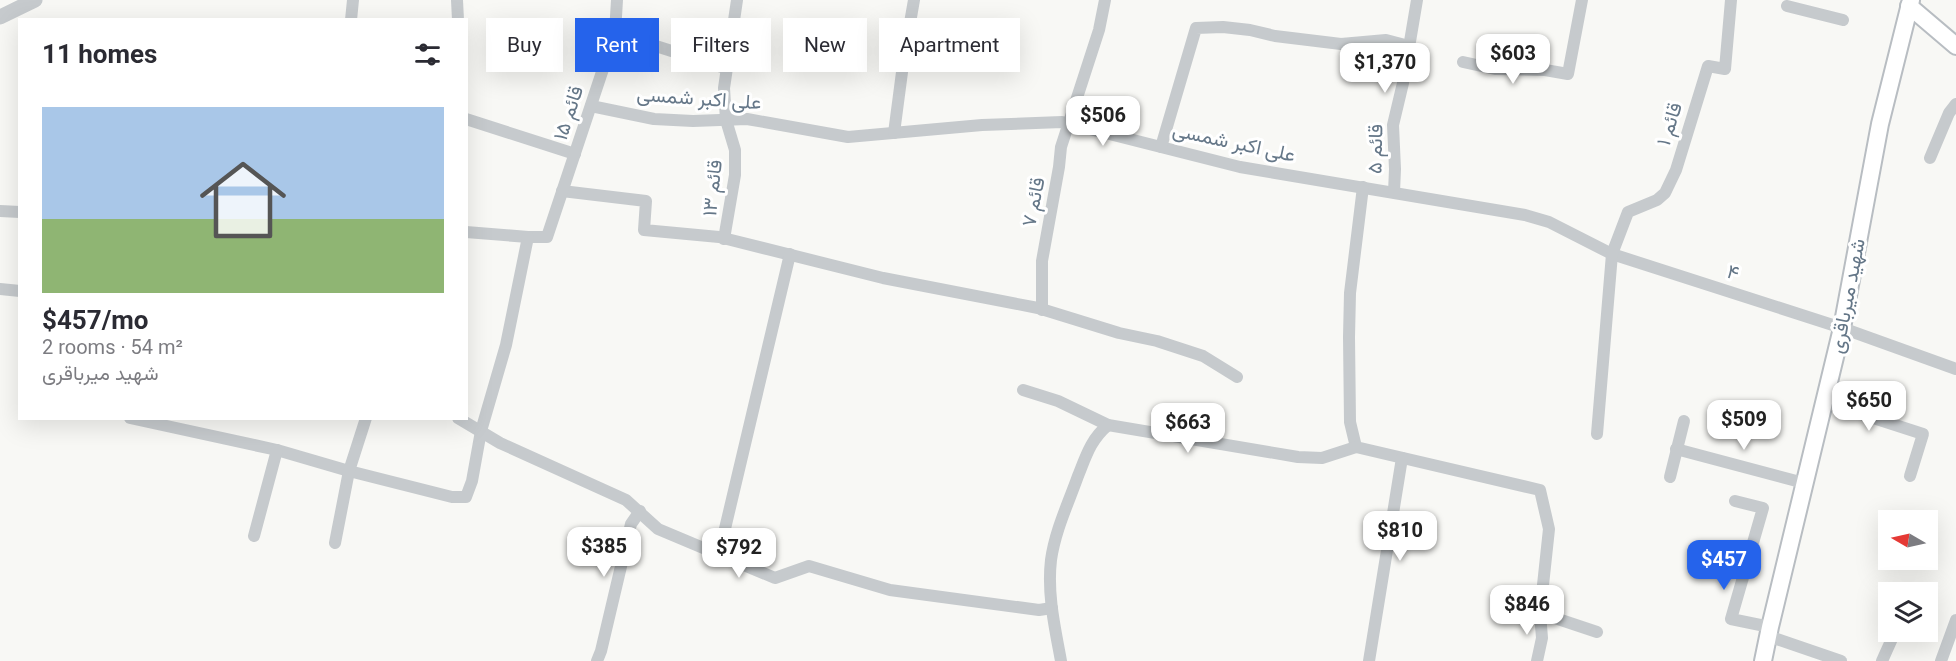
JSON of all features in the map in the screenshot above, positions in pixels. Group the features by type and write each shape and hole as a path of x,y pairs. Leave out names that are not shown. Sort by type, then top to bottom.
{"main road":[{"path":"1906,2 1956,46"},
{"name":"شهید میرباقری","path":"1763,661 1842,328 1880,124 1906,2"}],"street":[{"path":"351,18 353,0"},
{"path":"457,0 458,18"},
{"name":"قائم ۱۵","path":"616,18 617,0"},
{"name":"قائم ۱۳","path":"735,18 737,0"},
{"path":"894,134 914,0"},
{"name":"قائم ۷","path":"1042,310 1042,261 1061,147 1099,30 1105,0"},
{"name":"قائم ۵","path":"1394,192 1393,125 1417,0"},
{"path":"1463,62 1495,69 1545,70 1568,74 1582,0"},
{"name":"قائم ۱","path":"1612,254 1628,212 1657,200 1665,193 1676,170 1708,66 1725,69 1731,0"},
{"path":"1820,13 1823,0"},
{"path":"0,17 28,1"},
{"path":"1787,6 1843,20"},
{"path":"1161,147 1196,28 1223,27 1341,44 1386,40 1409,46"},
{"name":"قائم ۱۵","path":"528,237 547,237 602,72"},
{"name":"قائم ۱۳","path":"724,239 735,175 735,150 726,120 725,72"},
{"path":"1930,158 1949,112 1956,104"},
{"name":"علی اکبر شمسی","path":"591,106 654,119 693,122 747,119 848,137 982,124 1062,122 1240,167 1526,215 1549,222 1612,254"},
{"path":"468,119 575,154"},
{"path":"1356,447 1350,422 1350,293 1363,187"},
{"path":"562,191 646,201 644,230 705,235 883,278 1042,310 1203,356 1237,377"},
{"path":"0,211 18,212"},
{"path":"139,420 277,450 452,497 466,497 472,481 481,431 506,345 528,237 468,232"},
{"path":"719,554 790,254"},
{"path":"1597,434 1612,254"},
{"name":"۴","path":"1612,254 1842,328 1956,369"},
{"path":"0,290 18,291"},
{"path":"1023,390 1058,401 1108,425 1298,457 1322,458 1356,447 1540,490 1548,529 1540,613 1542,638 1537,661"},
{"path":"1824,402 1923,434 1910,476"},
{"path":"335,543 349,471 365,420"},
{"path":"462,420 500,443 626,500 658,529 775,578 809,566 890,590 1039,610 1052,608"},
{"path":"1670,477 1684,421"},
{"path":"1061,661 1052,608 1051,560 1058,529 1086,452 1098,433 1108,425"},
{"path":"1676,449 1804,483"},
{"path":"254,536 277,450"},
{"path":"1369,661 1402,458"},
{"path":"1735,501 1762,508 1731,619 1769,631 1841,661"},
{"path":"597,661 632,524 640,511"},
{"path":"1540,613 1597,632"},
{"path":"1941,661 1956,620"},
{"path":"1882,661 1891,642"}]}
